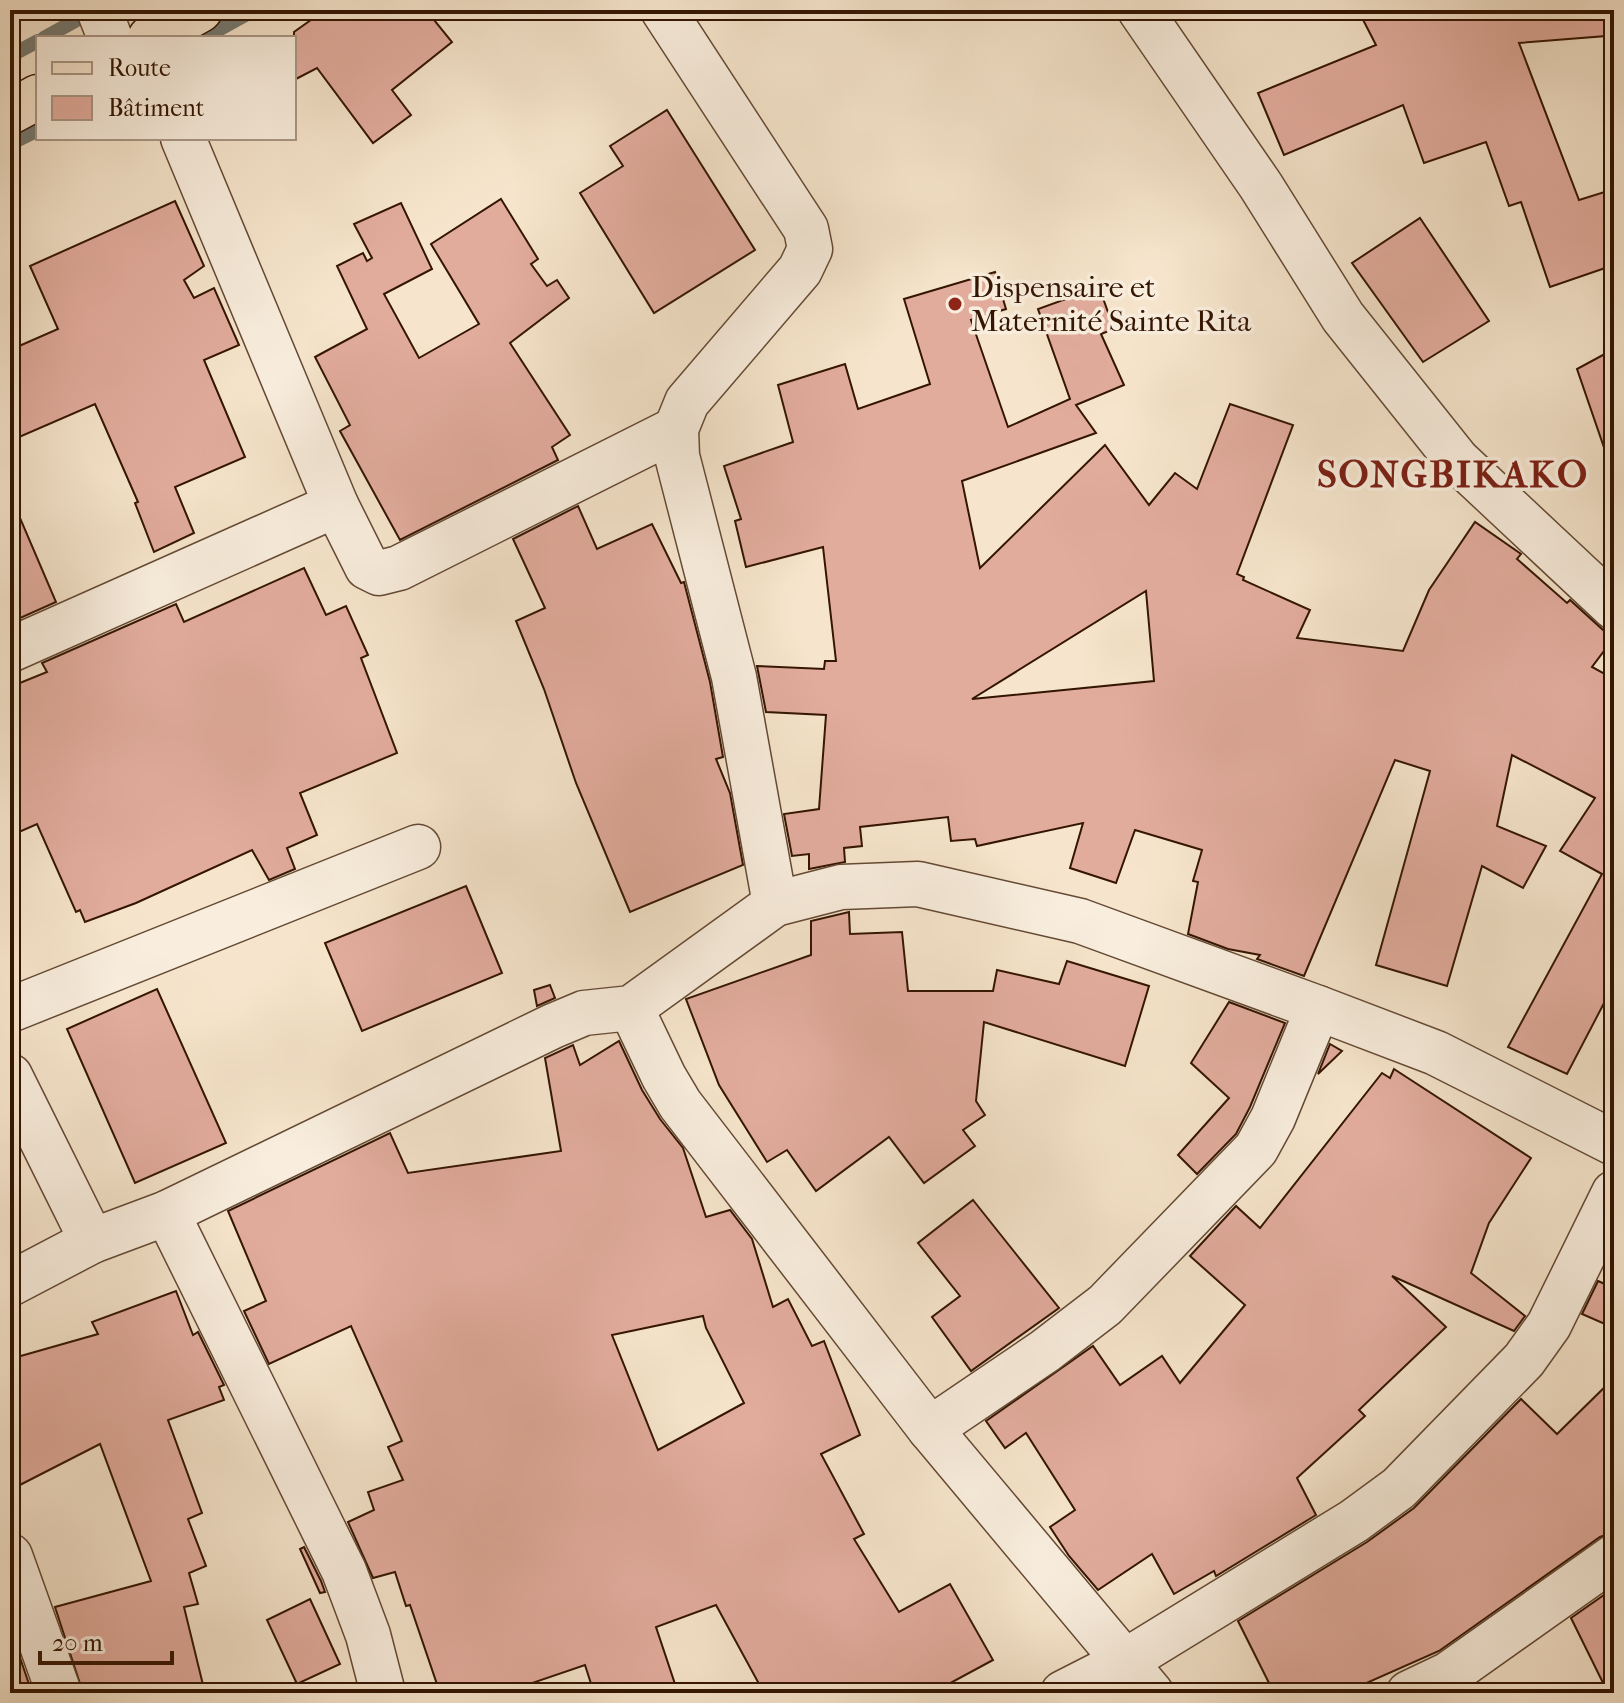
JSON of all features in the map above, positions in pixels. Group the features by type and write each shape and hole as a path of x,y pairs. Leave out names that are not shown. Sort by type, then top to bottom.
{"main road":[{"path":"154,36 200,10"},
{"path":"10,112 36,98"}],"street":[{"path":"99,10 109,36"},
{"path":"663,10 806,229 810,249 800,270 687,402 676,429 677,456 734,677 775,904"},
{"path":"1140,10 1261,186 1352,329 1457,460 1614,607"},
{"path":"184,140 336,505 367,567 379,573 399,568 676,429"},
{"path":"10,650 336,505"},
{"path":"10,1010 418,847"},
{"path":"10,1284 92,1241 167,1213 553,1026 584,1013 631,1008 775,904 841,887 918,884 1080,921 1436,1053 1614,1143"},
{"path":"631,1008 680,1104 930,1429 1138,1677"},
{"path":"930,1429 1045,1351 1105,1305 1256,1149 1273,1118 1318,1008"},
{"path":"10,1077 92,1241"},
{"path":"1063,1693 1138,1677 1399,1488 1524,1360 1549,1325 1614,1193"},
{"path":"167,1213 344,1571 368,1635 383,1693"},
{"path":"10,1556 59,1693"},
{"path":"1409,1693 1449,1674 1614,1557"}],"building":[{"path":"325,10 426,10 452,42 392,90 411,115 373,143 317,68 296,79 294,32"},
{"path":"1358,10 1605,10 1606,36 1519,43 1579,200 1614,189 1614,265 1550,287 1521,202 1509,206 1486,142 1424,163 1403,105 1284,155 1258,93 1376,45"},
{"path":"667,110 755,250 654,313 580,193 623,166 610,146"},
{"path":"501,199 538,259 531,264 547,286 557,280 569,298 510,343 570,435 552,447 558,460 400,540 340,431 350,425 315,357 367,329 337,266 363,253 367,261 372,258 354,224 401,203 432,269 384,294 419,358 479,324 431,244"},
{"path":"175,201 204,266 184,280 194,298 214,288 239,345 204,360 245,457 175,487 194,533 154,552 135,503 138,502 95,404 10,441 10,350 58,329 30,266"},
{"path":"1420,218 1489,321 1423,362 1352,263"},
{"path":"995,272 1006,309 971,320 1008,427 1070,399 1038,309 1099,287 1114,329 1101,334 1124,385 1076,405 1096,433 962,481 980,568 1105,445 1149,505 1175,473 1197,489 1230,404 1293,425 1237,574 1244,577 1243,580 1310,610 1297,638 1403,651 1429,590 1475,522 1521,554 1517,559 1567,603 1570,600 1613,639 1592,667 1614,679 1614,984 1567,1074 1508,1047 1602,874 1560,851 1595,798 1512,755 1497,826 1546,846 1523,888 1482,866 1447,986 1376,965 1430,771 1395,760 1304,976 1257,959 1260,955 1228,949 1188,934 1198,882 1193,881 1202,850 1135,830 1116,883 1070,868 1083,823 977,846 975,839 951,841 948,817 860,827 862,846 844,848 845,862 809,869 809,854 792,856 784,814 819,809 826,715 766,712 757,666 824,669 825,661 836,661 823,547 746,567 735,521 741,519 724,466 793,442 778,385 845,364 858,409 930,384 904,299","holes":["1146,591 1154,681 972,699"]},
{"path":"1614,349 1614,458 1608,459 1577,369"},
{"path":"11,497 56,602 18,619 10,604"},
{"path":"578,506 597,549 652,524 681,583 684,582 710,682 723,757 716,759 730,793 743,865 630,912 576,783 544,689 516,621 545,608 513,539"},
{"path":"304,568 326,615 346,606 368,655 361,658 397,753 300,793 317,835 287,848 295,869 269,880 252,850 136,903 85,922 80,910 76,912 37,824 10,836 10,687 47,672 42,663 176,604 184,622"},
{"path":"466,886 502,973 362,1031 325,943"},
{"path":"849,912 850,934 902,932 908,991 993,991 997,970 1059,984 1067,961 1149,986 1125,1066 984,1022 976,1101 985,1115 963,1130 975,1146 924,1183 889,1137 816,1191 787,1150 767,1162 719,1085 686,999 811,955 811,921"},
{"path":"550,985 555,998 537,1006 534,990"},
{"path":"157,989 226,1143 135,1183 67,1029"},
{"path":"1229,1002 1285,1023 1236,1134 1197,1174 1178,1155 1229,1098 1191,1063"},
{"path":"619,1041 642,1090 683,1148 706,1217 730,1210 752,1239 773,1307 788,1299 812,1346 824,1341 860,1435 821,1454 864,1534 854,1539 899,1612 950,1584 993,1660 932,1693 764,1693 716,1605 656,1627 678,1693 594,1693 585,1665 503,1693 440,1693 410,1605 406,1606 395,1572 373,1578 348,1522 374,1510 368,1492 403,1480 388,1447 402,1441 351,1326 269,1364 244,1311 266,1301 228,1211 390,1133 408,1173 561,1151 545,1058 573,1045 580,1065","holes":["703,1316 706,1328 744,1403 658,1450 612,1335"]},
{"path":"1330,1044 1342,1051 1318,1074"},
{"path":"1394,1069 1531,1158 1489,1223 1471,1273 1525,1316 1514,1331 1392,1276 1446,1327 1359,1410 1365,1416 1297,1478 1316,1515 1216,1576 1214,1571 1174,1594 1152,1554 1098,1590 1069,1556 1050,1527 1075,1510 1026,1433 1005,1448 986,1421 1093,1346 1120,1385 1162,1356 1180,1383 1245,1305 1190,1256 1236,1206 1260,1228 1382,1073 1390,1078"},
{"path":"973,1200 1059,1308 971,1371 932,1317 960,1296 918,1243"},
{"path":"1598,1281 1614,1288 1614,1328 1582,1314"},
{"path":"176,1291 193,1335 198,1332 224,1385 219,1387 224,1400 168,1420 202,1513 188,1519 206,1566 189,1573 198,1604 184,1607 205,1693 83,1693 55,1607 151,1581 100,1444 10,1490 10,1359 98,1334 92,1322"},
{"path":"1614,1378 1614,1532 1600,1537 1439,1651 1344,1693 1274,1693 1238,1621 1367,1542 1414,1508 1521,1399 1557,1434"},
{"path":"304,1547 325,1592 320,1593 300,1549"},
{"path":"1614,1588 1614,1693 1608,1693 1571,1618"},
{"path":"310,1599 340,1664 297,1684 267,1620"},
{"path":"16,1646 32,1693 10,1693 10,1647"}],"waterway":[{"path":"208,36 254,10"},
{"path":"48,36 82,17"},
{"path":"10,56 36,42"},
{"path":"10,144 36,131"}],"place":[{"name":"Dispensaire et Maternité Sainte Rita","path":"955,304"}],"district":[{"name":"SONGBIKAKO","path":"1453,474"}]}
